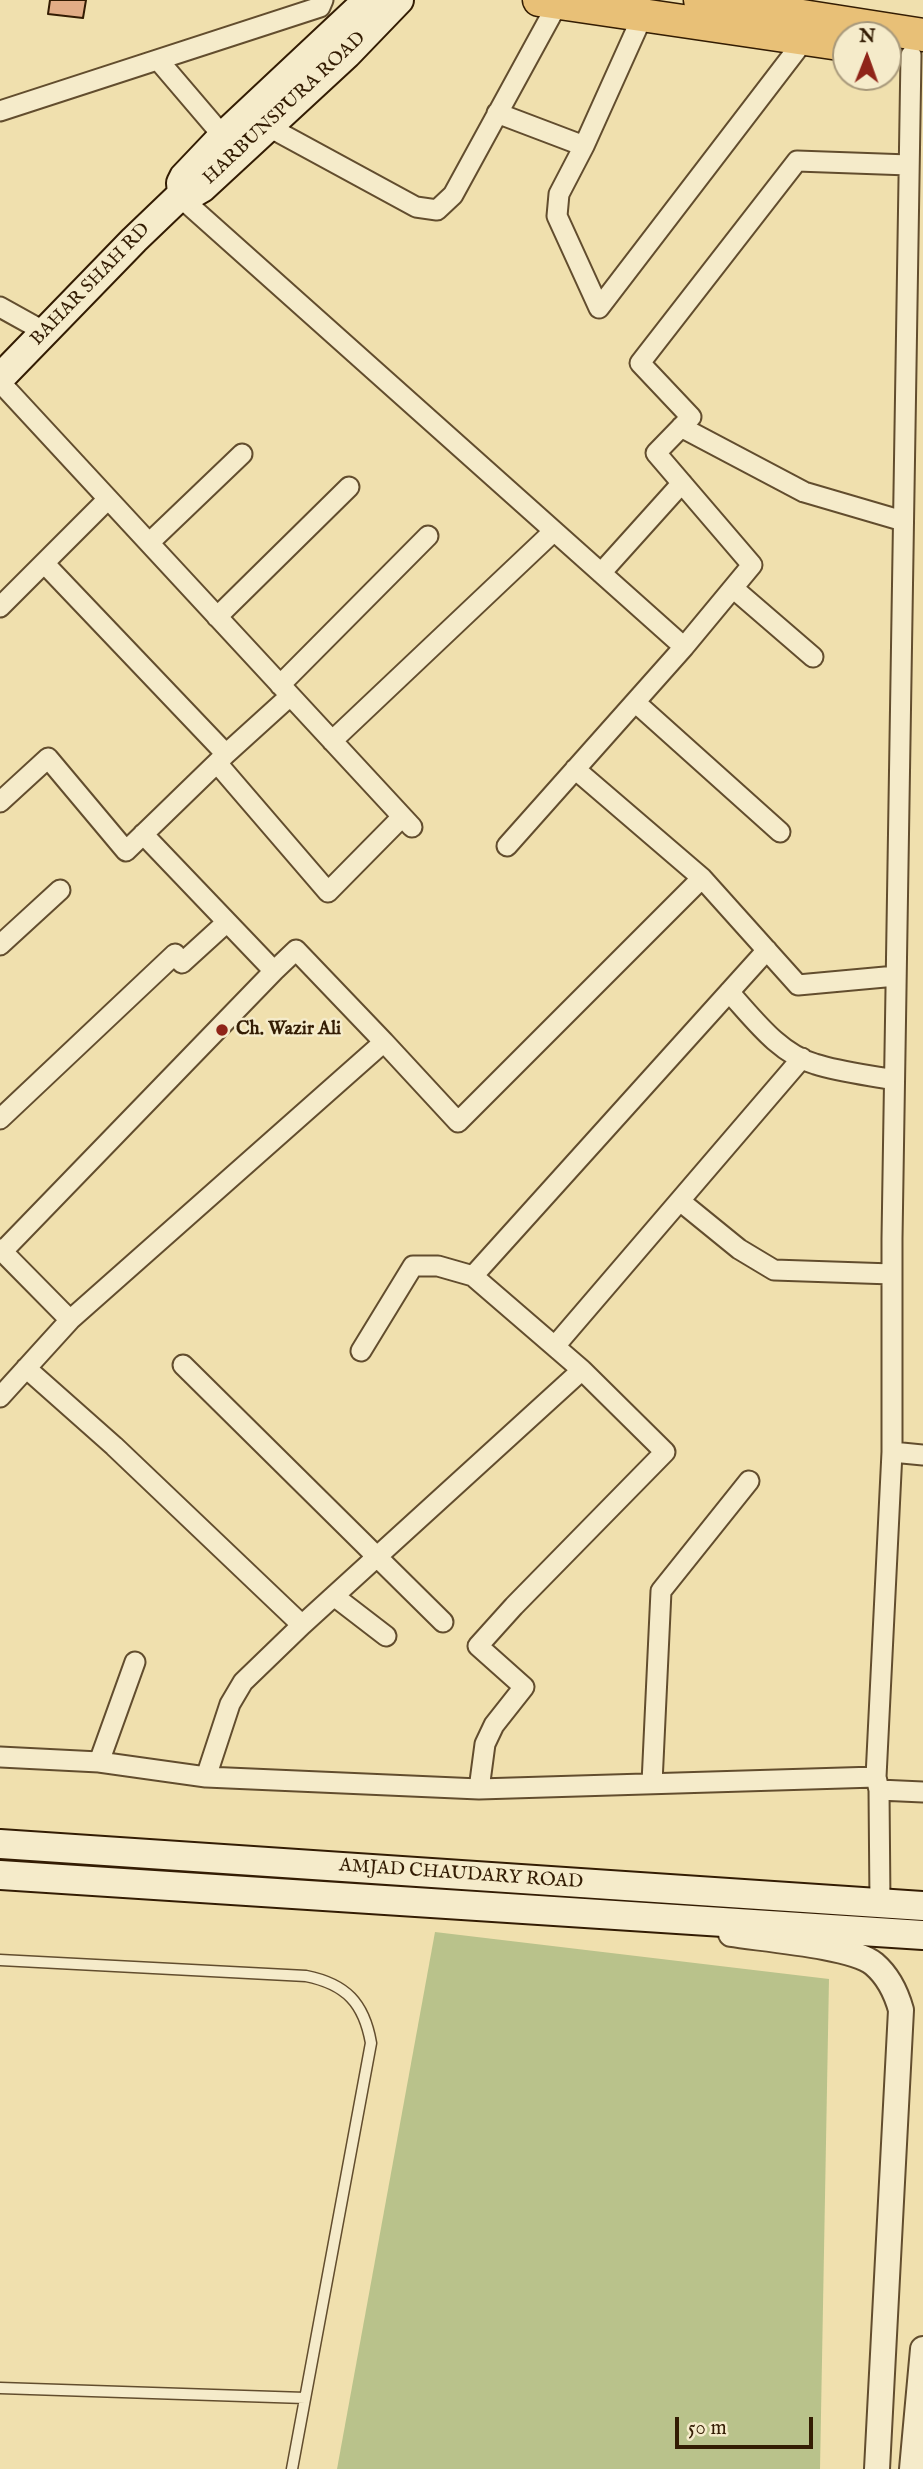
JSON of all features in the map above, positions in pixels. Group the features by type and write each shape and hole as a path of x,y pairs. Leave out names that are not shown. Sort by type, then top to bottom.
{"main road":[{"name":"HARBUNSPURA ROAD","path":"368,0 223,136 184,177 181,196 202,188 347,54 399,0"},
{"path":"700,0 911,49"},
{"path":"548,1 832,43"},
{"name":"BAHAR SHAH RD","path":"0,380 134,240 181,196"},
{"name":"AMJAD CHAUDARY ROAD","path":"0,1844 923,1906"},
{"name":"AMJAD CHAUDARY ROAD","path":"0,1875 923,1935"}],"street":[{"path":"267,126 416,207 437,210 453,195 497,113 548,1"},
{"path":"0,111 159,61 322,4 335,32"},
{"path":"643,15 584,146 559,194 558,216 599,308 805,39"},
{"path":"880,1903 878,1784 892,1452 894,1080 911,49"},
{"path":"159,61 223,136"},
{"path":"497,113 584,146"},
{"path":"507,846 684,647 752,565 656,453 691,417 640,363 797,161 909,165"},
{"path":"181,196 684,647"},
{"path":"0,307 45,332"},
{"path":"0,380 407,822 328,892 222,758 44,563"},
{"path":"681,427 804,492 903,521"},
{"path":"149,543 242,454"},
{"path":"601,573 682,483"},
{"path":"217,617 349,487"},
{"path":"0,607 108,499"},
{"path":"332,741 554,531"},
{"path":"0,802 48,758 125,851 222,758 428,536"},
{"path":"733,588 813,657"},
{"path":"635,702 780,832"},
{"path":"576,769 702,878 798,985 896,976"},
{"path":"143,834 274,971"},
{"path":"70,1320 1,1251 296,950 458,1122 702,878"},
{"path":"0,946 60,890"},
{"path":"0,1119 175,954 182,964 227,922"},
{"path":"473,1276 766,950"},
{"path":"729,992 763,1028 793,1054 813,1064 894,1080"},
{"path":"0,1397 70,1320 384,1042"},
{"path":"555,1346 802,1058"},
{"path":"680,1201 739,1249 774,1270 892,1274"},
{"path":"361,1351 413,1266 438,1266 473,1276 582,1370 665,1452 478,1646 524,1687 489,1734 485,1744 479,1789"},
{"path":"183,1365 443,1622"},
{"path":"26,1368 114,1446 302,1625"},
{"path":"206,1777 230,1704 243,1682 582,1370"},
{"path":"892,1452 923,1455"},
{"path":"652,1783 661,1591 679,1565 749,1481"},
{"path":"334,1596 386,1636"},
{"path":"99,1762 135,1662"},
{"path":"0,1757 99,1762 206,1777 479,1789 652,1783 878,1784 923,1792"},
{"path":"598,1913 850,1952 872,1962 897,1994 901,2010 877,2469"},
{"path":"912,2469 923,2349"}],"lane":[{"path":"0,1960 306,1976 327,1980 342,1989 367,2021 371,2043 292,2469"},
{"path":"0,2388 305,2398"}],"green space":[{"path":"435,1932 829,1979 820,2469 337,2469"}],"building":[{"path":"50,0 86,0 83,18 48,14"}],"place":[{"name":"Ch. Wazir Ali","path":"222,1030"}]}
